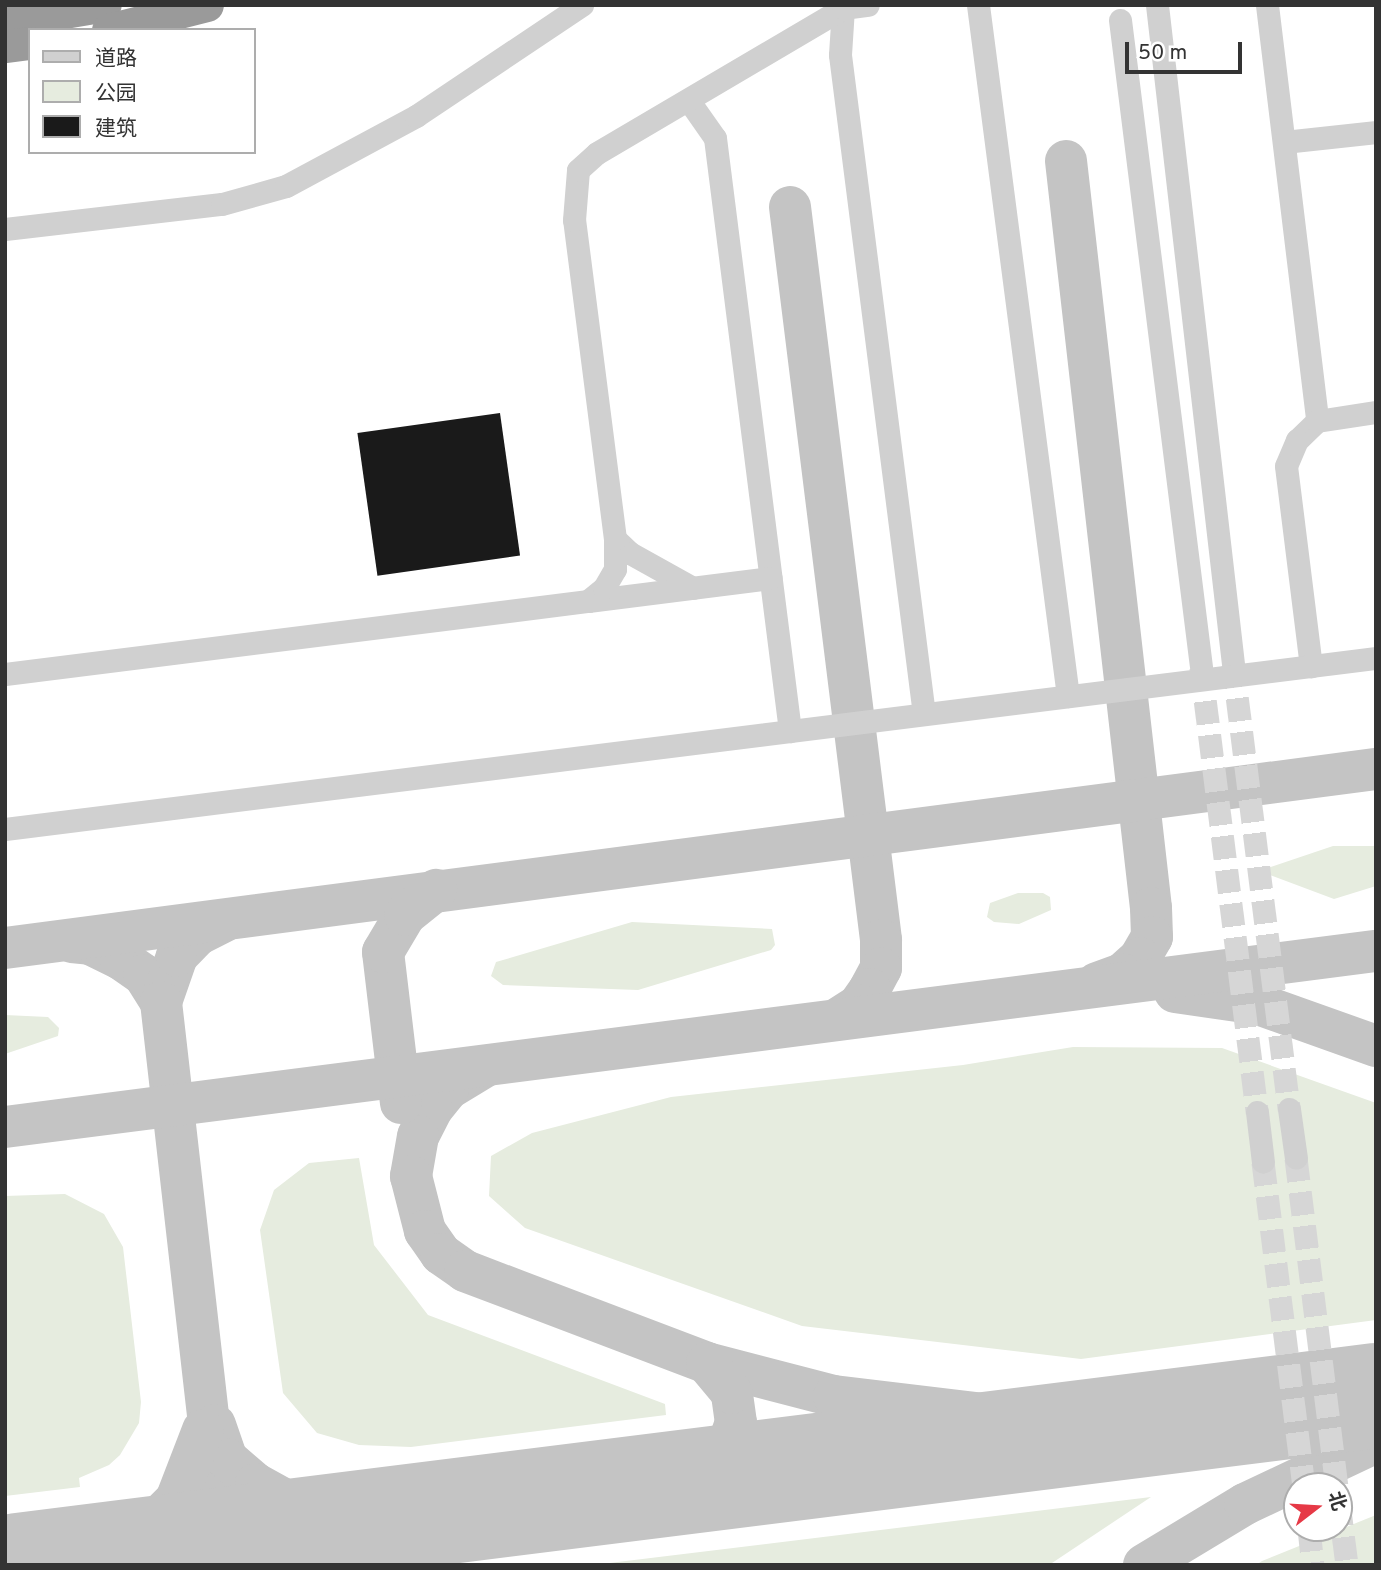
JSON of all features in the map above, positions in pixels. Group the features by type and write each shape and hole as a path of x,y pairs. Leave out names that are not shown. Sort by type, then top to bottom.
{"highway":[{"path":"5,22 105,5"},
{"path":"116,28 206,5"},
{"path":"5,46 28,43"}],"street":[{"path":"5,229 222,204 286,186 415,116 582,5"},
{"path":"588,601 604,588 615,569 615,539 572,190 578,170 597,153 844,8 868,5"},
{"path":"978,5 1068,696"},
{"path":"1157,5 1233,664"},
{"path":"1267,5 1317,421"},
{"path":"844,8 841,55 925,714"},
{"path":"1120,20 1201,667"},
{"path":"689,101 715,138 790,731"},
{"path":"1284,142 1376,132"},
{"path":"1311,666 1286,466 1297,440 1317,421 1376,412"},
{"path":"615,539 630,553 693,588"},
{"path":"5,674 771,578"},
{"path":"5,829 1376,658"},
{"path":"1289,1109 1296,1158"},
{"path":"1257,1112 1263,1162"}],"green space":[{"path":"1333,846 1376,846 1376,886 1334,899 1259,871"},
{"path":"1018,893 1043,893 1050,897 1051,910 1019,924 994,922 987,917 990,903"},
{"path":"632,922 772,929 775,945 771,950 638,990 503,985 491,976 496,962"},
{"path":"5,1015 48,1017 59,1028 58,1036 5,1054"},
{"path":"1073,1047 1222,1048 1376,1103 1376,1320 1081,1359 802,1326 525,1228 489,1196 491,1156 532,1133 671,1097 963,1065"},
{"path":"359,1158 374,1245 428,1315 665,1404 666,1415 411,1447 359,1445 317,1433 283,1393 260,1230 274,1190 309,1163"},
{"path":"65,1194 104,1214 123,1247 141,1402 139,1423 120,1455 109,1465 79,1478 80,1487 5,1496 5,1196"},
{"path":"1151,1497 1049,1565 593,1565"},
{"path":"1376,1515 1376,1565 1256,1565 1309,1542 1353,1542 1353,1524"}],"building":[{"path":"500,413 520,556 377,576 357,433"}],"taxiway":[{"path":"1066,161 1151,908 1152,937 1140,958 1122,974 1097,983"},
{"path":"790,207 881,940 881,968 870,989 859,1005 836,1020"},
{"path":"5,948 1376,769"},
{"path":"401,1103 383,952 405,915 436,890"},
{"path":"72,942 90,944 121,959 144,975 161,1002 177,956 197,935 225,921"},
{"path":"5,1127 1376,951"},
{"path":"1175,992 1258,1004 1376,1046"},
{"path":"161,1002 225,1565"},
{"path":"484,1067 448,1089 432,1109 418,1136 411,1176 425,1231 441,1254 465,1271 707,1363 834,1396 1048,1422 1137,1425"},
{"path":"686,1480 726,1450 736,1423 732,1393 707,1363"},
{"path":"215,1425 227,1459 256,1484 307,1512 362,1521"},
{"path":"105,1554 136,1540 176,1500 203,1430"},
{"path":"1144,1565 1245,1504 1376,1442"},
{"path":"292,1565 326,1535 362,1521"}],"runway":[{"path":"17,1565 1376,1395"}],"tunnel":[{"path":"1233,664 1289,1109"},
{"path":"1201,667 1257,1112"},
{"path":"1296,1158 1335,1472"},
{"path":"1263,1162 1302,1472"},
{"path":"1311,1542 1313,1565"},
{"path":"1344,1542 1347,1565"}]}
